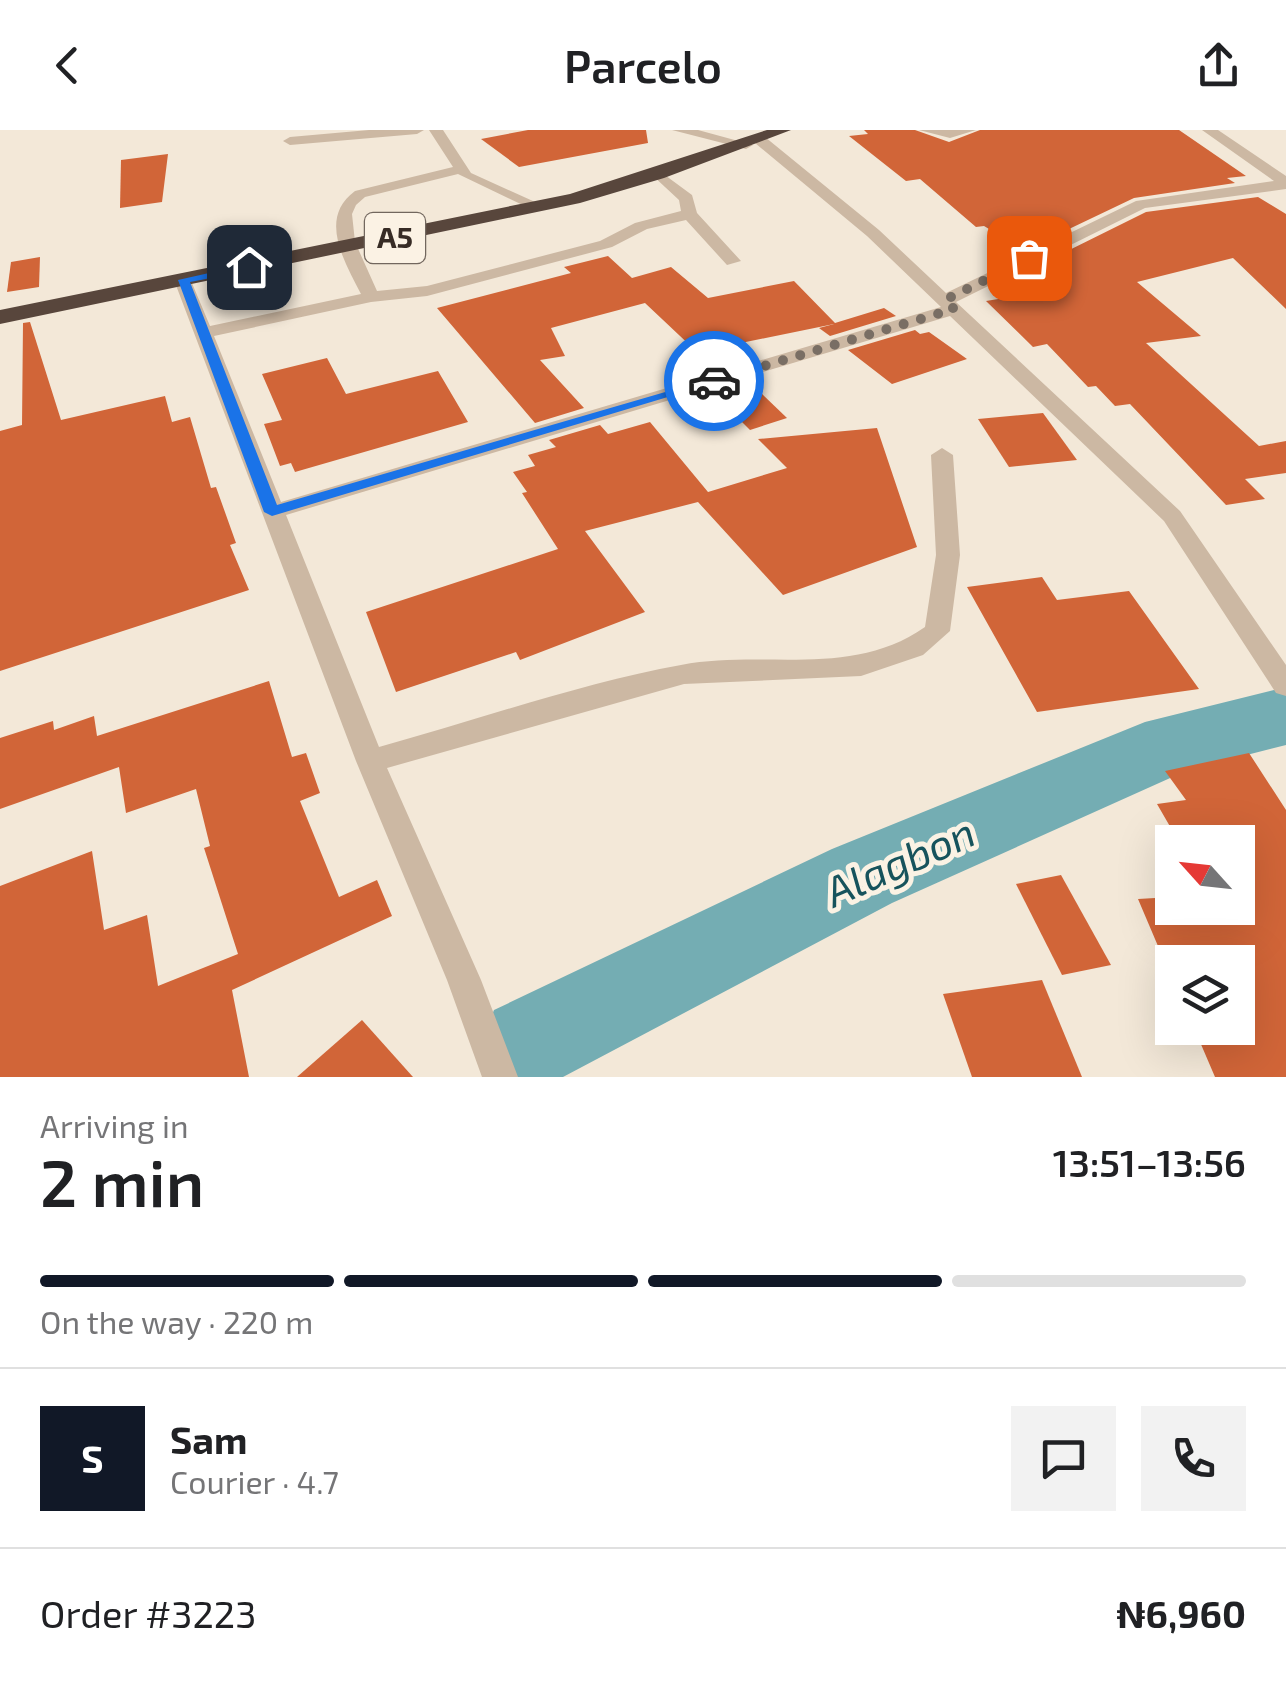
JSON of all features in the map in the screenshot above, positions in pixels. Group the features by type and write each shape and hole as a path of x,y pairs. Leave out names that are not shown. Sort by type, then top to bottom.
{"highway":[{"name":"A5","path":"0,316 348,248 536,206 658,174 783,130"}],"street":[{"path":"290,142 417,130"},
{"path":"436,130 472,180 536,206"},
{"path":"679,130 753,142 873,233 1172,516 1286,686"},
{"path":"926,130 950,134 969,130"},
{"path":"1210,130 1286,183"},
{"path":"371,297 348,248 343,210 352,198 462,169"},
{"path":"658,174 687,198 689,214 733,260"},
{"path":"272,512 950,305 1141,204 1286,183"},
{"path":"203,333 371,297 427,290 606,244 641,226 689,214"},
{"path":"183,280 370,761 464,980 500,1077"},
{"path":"370,761 626,689 712,670 858,667 891,660 922,645 937,632 948,555 942,455"}],"building":[{"path":"528,130 646,130 648,143 519,167 481,139"},
{"path":"864,130 915,130 949,142 980,130 1179,130 1246,176 1227,178 1235,183 1134,198 1025,250 984,226 976,227 920,179 906,181 849,136 868,134"},
{"path":"168,154 162,202 120,208 121,160"},
{"path":"1258,197 1286,214 1286,309 1233,258 1137,282 1201,336 1146,343 1259,446 1286,441 1286,473 1245,479 1265,499 1226,505 1130,404 1115,406 1096,386 1088,387 1047,344 1033,347 986,301 1034,293 1022,284 1040,279 1025,272 1146,212"},
{"path":"608,256 632,278 671,267 708,298 794,281 835,323 884,308 896,316 830,336 819,328 834,324 697,352 645,303 551,328 565,356 540,360 584,408 535,423 437,308 571,273 564,267"},
{"path":"40,257 39,287 7,292 11,262"},
{"path":"30,322 61,420 165,396 172,422 190,417 211,488 216,487 236,543 230,545 249,590 0,671 0,431 22,425 23,323"},
{"path":"915,330 920,334 929,332 967,359 892,384 848,350"},
{"path":"327,358 346,394 438,371 468,422 295,472 291,463 280,466 264,424 282,420 262,374"},
{"path":"760,392 787,418 750,430 723,403"},
{"path":"1043,413 1077,460 1009,467 978,419"},
{"path":"650,422 708,492 787,468 758,439 877,428 917,547 783,595 698,502 585,531 645,612 520,660 516,652 396,692 366,612 558,549 513,472 535,466 528,455 556,447 549,440 600,425 608,434"},
{"path":"1042,577 1057,600 1129,591 1199,689 1037,712 967,587"},
{"path":"269,681 292,757 306,753 320,793 300,801 339,897 377,880 392,916 232,990 249,1077 0,1077 0,886 92,851 104,930 147,915 158,986 238,954 204,848 210,846 196,789 126,813 119,767 0,809 0,738 53,721 54,730 94,716 97,736"},
{"path":"1249,753 1286,810 1286,1077 1215,1077 1201,1045 1255,1045 1255,945 1158,945 1138,899 1155,898 1155,925 1255,925 1255,825 1169,825 1157,804 1186,800 1165,771"},
{"path":"1061,875 1111,965 1062,975 1016,884"},
{"path":"1042,980 1082,1077 972,1077 943,994"},
{"path":"362,1020 413,1077 297,1077"}],"waterway":[{"name":"Alagbon","path":"528,1044 862,876 1172,744 1286,716"}],"way so far":[{"path":"714,381 954,309 945,300 1029,258"}],"route":[{"path":"249,267 183,280 272,512 714,381"}]}
